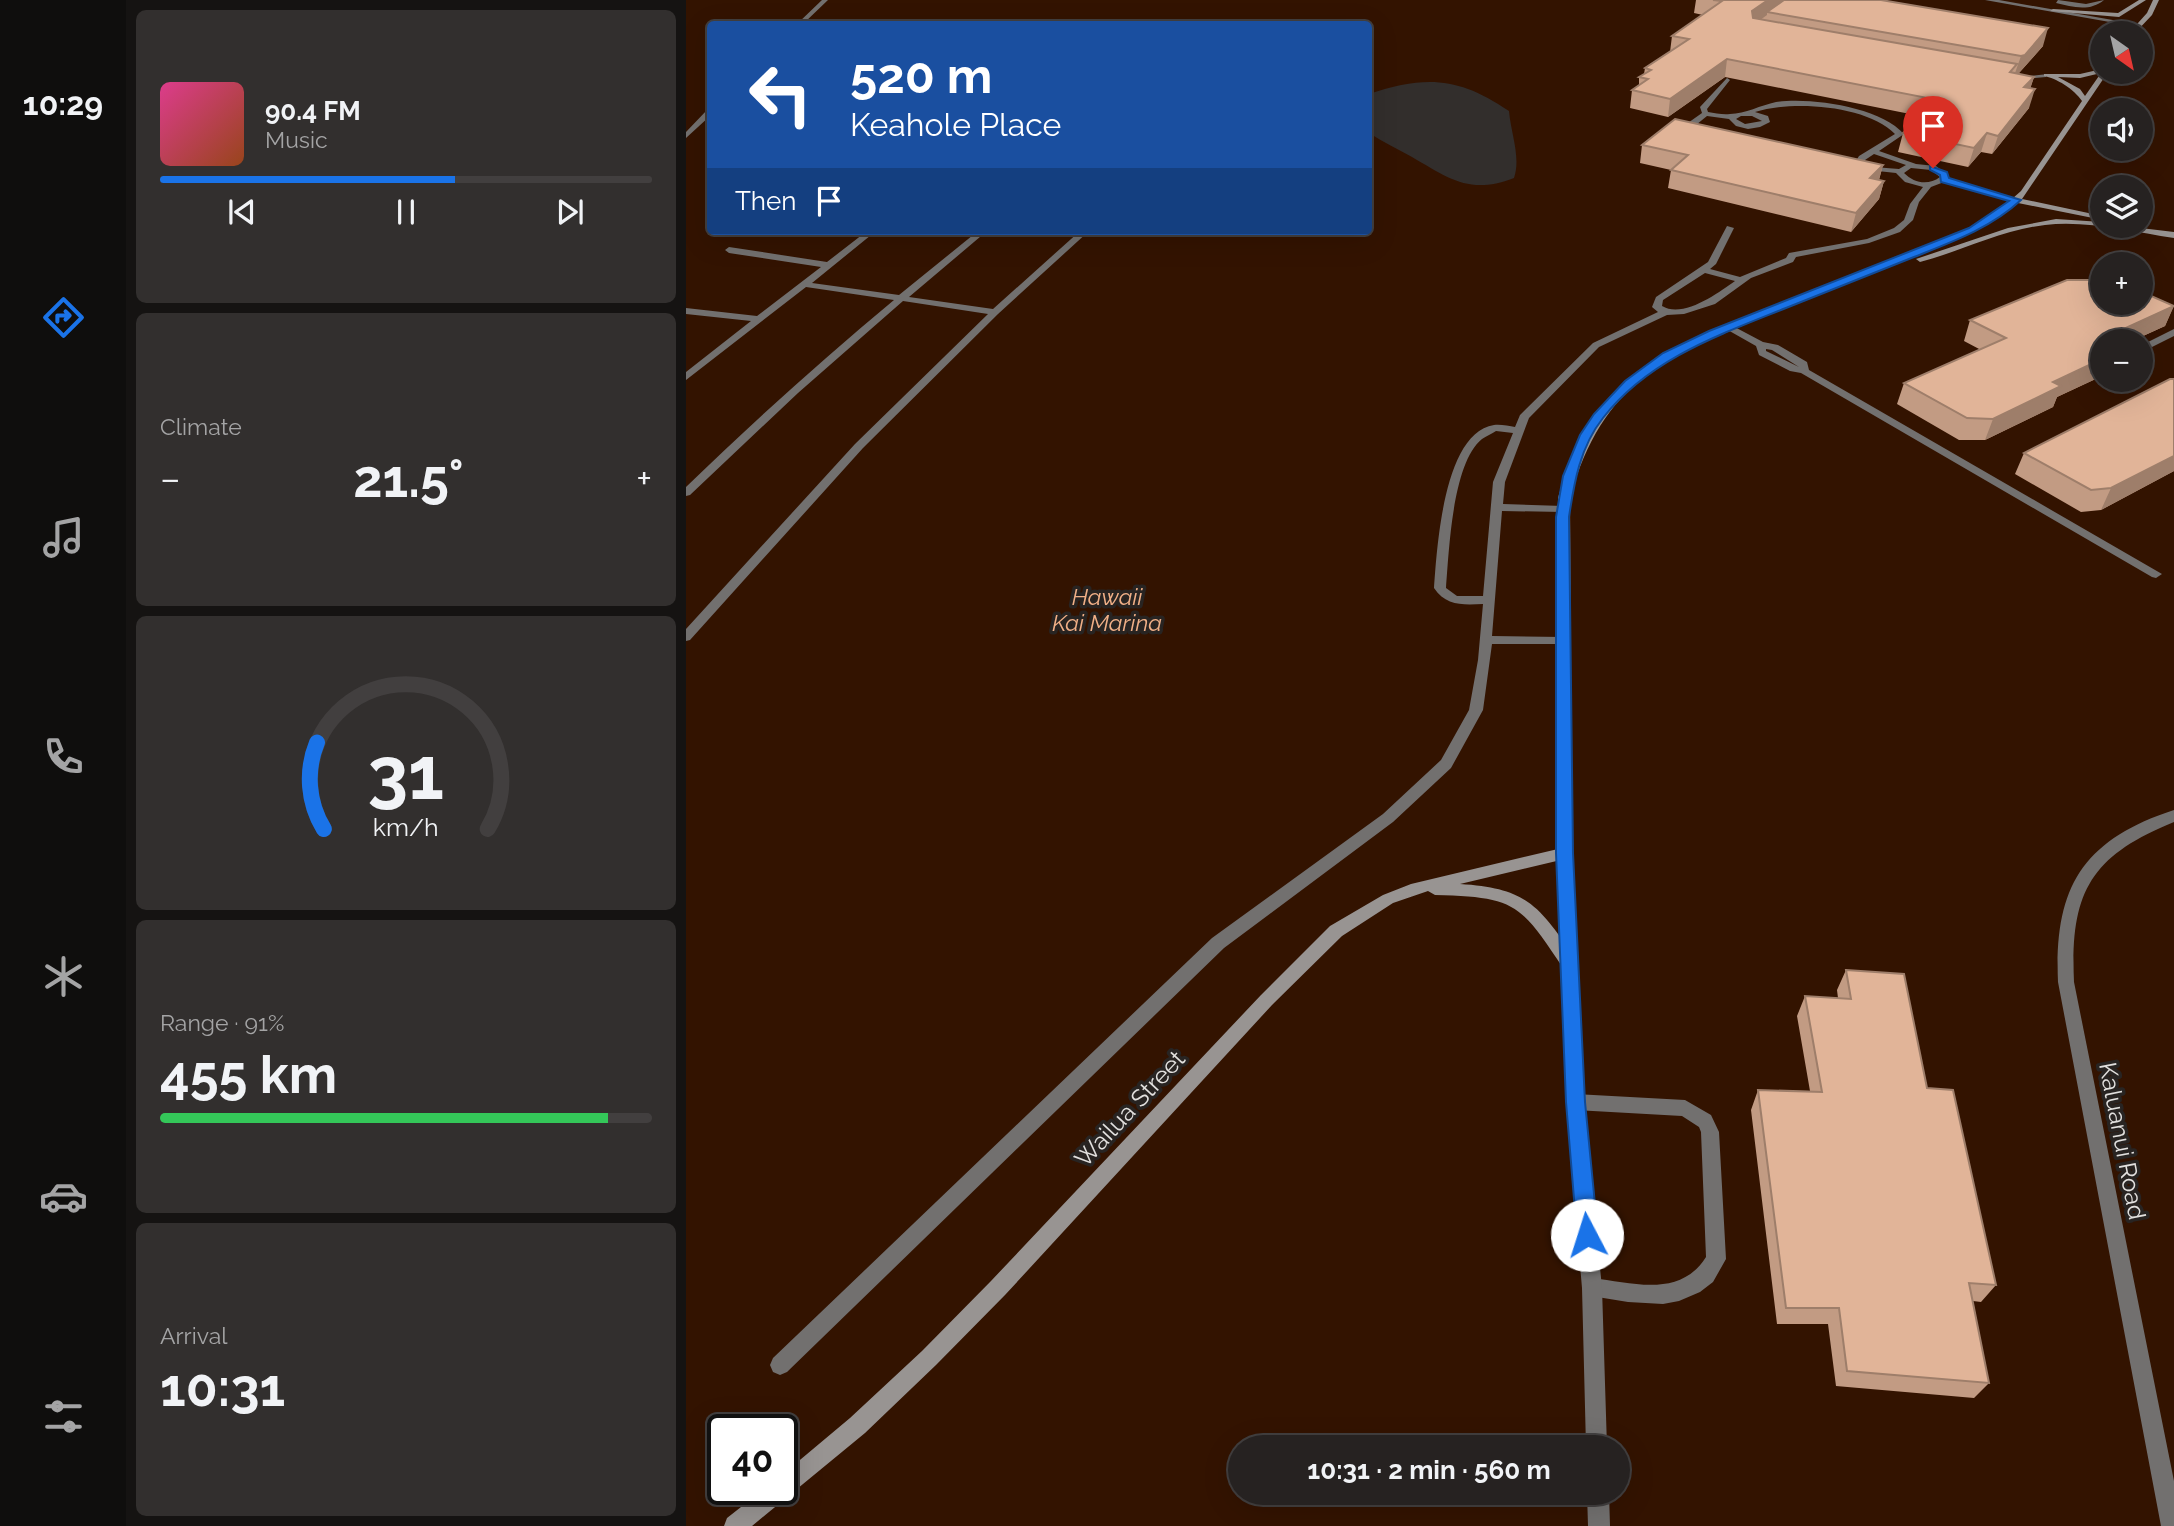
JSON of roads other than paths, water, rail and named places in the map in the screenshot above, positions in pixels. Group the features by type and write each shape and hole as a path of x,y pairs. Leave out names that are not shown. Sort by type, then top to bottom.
{"main road":[{"path":"2053,11 2113,16 2143,0"},
{"path":"2142,21 2150,14 2156,0"},
{"path":"2046,75 2090,74"},
{"path":"2046,75 2078,90 2085,102"},
{"path":"1565,853 1563,509 1576,455 1592,426 1612,399 1667,356 1729,327 1972,230 2016,200 2095,84"},
{"path":"2016,200 2090,216"},
{"path":"1877,269 1953,252 2040,223 2090,224"},
{"path":"2153,230 2174,235"},
{"path":"2153,232 2174,235"},
{"name":"Wailua Street","path":"798,1476 912,1376 1336,931 1388,898 1416,888 1565,853"},
{"path":"1416,888 1471,890 1518,902 1533,913 1569,963"},
{"name":"Wailua Street","path":"735,1526 762,1505"}],"street":[{"path":"803,21 825,0"},
{"path":"1988,0 2114,21"},
{"path":"2048,1 2071,7 2097,4 2101,0"},
{"path":"2002,76 2015,78 2046,75"},
{"path":"1706,114 1703,108 1727,80"},
{"path":"1688,127 1706,114 1733,117 1784,103 1811,105 1880,118 1895,126 1900,134 1873,151 1853,170 1899,171 1904,167 1918,166"},
{"path":"1733,117 1735,123 1744,126 1760,126 1766,122 1762,116 1746,113"},
{"path":"686,136 707,115"},
{"path":"1873,151 1940,171 1944,174 1944,180"},
{"path":"1899,171 1899,175 1908,181 1929,184 1944,180 2016,200"},
{"path":"1908,181 1915,202"},
{"path":"780,1365 1219,943 1388,818 1446,764 1476,710 1486,640 1499,482 1518,430 1532,408 1596,345 1665,312 1712,302 1740,280 1790,260 1806,260 1835,253 1836,249 1895,231 1907,222 1915,202 1929,184"},
{"path":"1665,312 1657,307 1659,299 1712,264 1730,228"},
{"path":"686,377 867,235"},
{"path":"686,493 900,298 978,235"},
{"path":"688,632 859,446 995,312 1081,235"},
{"path":"729,250 827,265"},
{"path":"1704,270 1740,280"},
{"path":"802,284 995,312"},
{"path":"686,311 757,319"},
{"path":"1729,327 1760,345 1762,353 1793,369 1804,371 2156,574"},
{"path":"2153,343 2174,332"},
{"path":"1489,600 1449,600 1440,588 1448,504 1469,443 1487,430 1518,430"},
{"path":"1497,507 1563,509"},
{"path":"1486,640 1563,641"},
{"name":"Kaluanui Road","path":"2172,1526 2066,982 2063,954 2070,905 2079,884 2092,865 2128,835 2174,816"},
{"path":"1565,853 1576,1102 1592,1288 1597,1435"},
{"path":"1576,1102 1685,1108 1705,1121 1710,1132 1716,1259 1710,1272 1688,1291 1674,1294 1592,1288"},
{"path":"1598,1505 1599,1526"}],"water":[{"name":"Hawaii Kai Marina","path":"686,0 2174,0 2174,1526 686,1526"}]}
